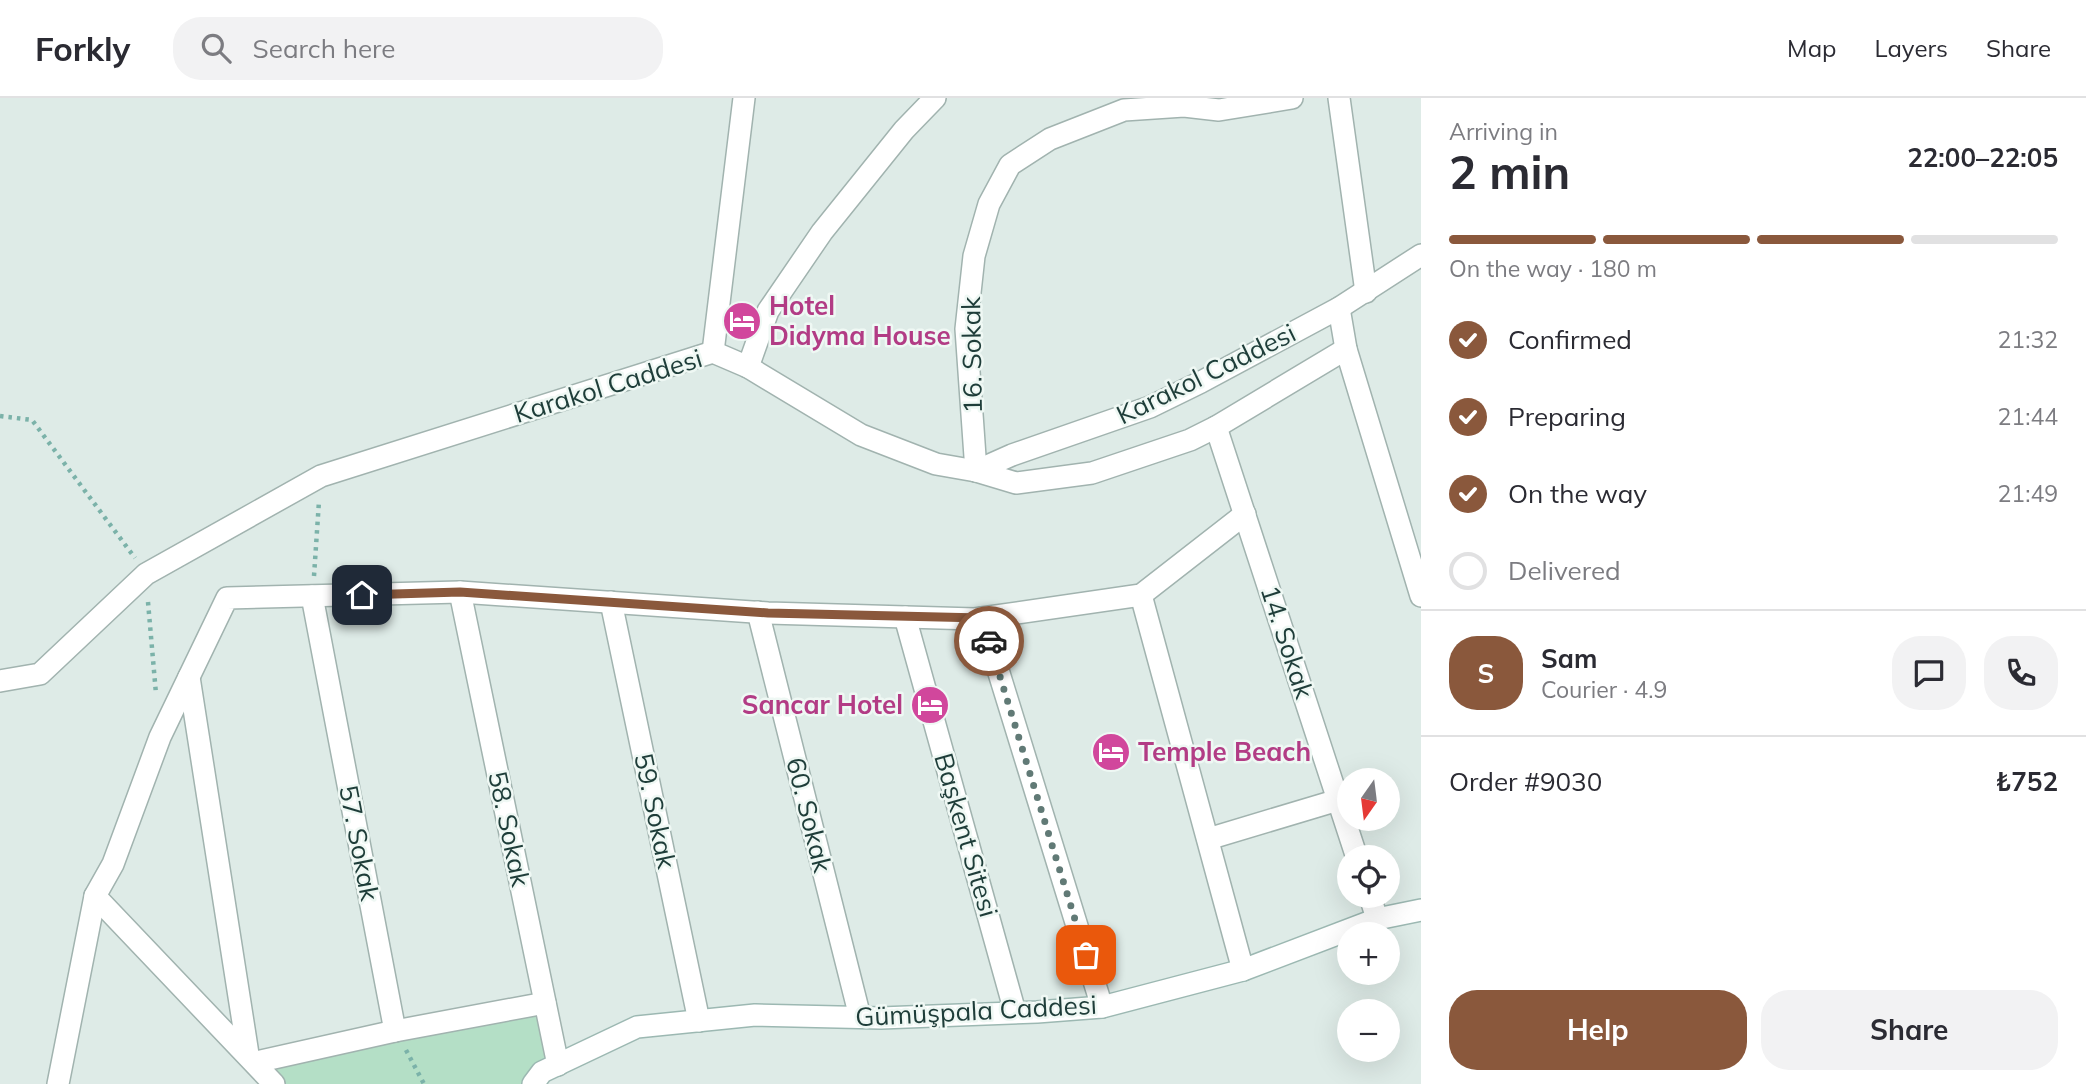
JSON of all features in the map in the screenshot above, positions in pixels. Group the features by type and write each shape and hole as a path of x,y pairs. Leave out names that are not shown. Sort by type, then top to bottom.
{"street":[{"path":"713,352 744,98"},
{"path":"748,368 768,311 822,232 904,130 935,98"},
{"name":"16. Sokak","path":"976,471 967,329 973,268 989,204 1010,165 1050,139 1124,110 1184,106 1219,110 1292,98"},
{"path":"1339,98 1366,292"},
{"name":"Karakol Caddesi","path":"0,681 40,674 146,574 321,476 713,352 748,368 861,435 936,464 976,471 1012,455 1150,407 1339,308 1421,256"},
{"path":"1339,308 1346,349 1421,596"},
{"path":"976,471 1016,483 1092,473 1190,440 1346,349"},
{"name":"14. Sokak","path":"1216,427 1337,797"},
{"path":"58,1084 95,896 113,864 160,737 227,598 460,592 758,612 982,618 1140,595 1245,514"},
{"name":"58. Sokak","path":"460,592 558,1065"},
{"path":"1140,595 1243,970"},
{"name":"57. Sokak","path":"312,596 395,1031"},
{"name":"59. Sokak","path":"611,602 699,1021"},
{"name":"60. Sokak","path":"758,612 860,1017"},
{"name":"Başkent Sitesi","path":"905,617 1015,1012"},
{"path":"982,618 1102,1007"},
{"path":"189,677 252,1058"},
{"path":"1208,839 1337,800"},
{"path":"95,896 274,1084"},
{"path":"1374,908 1377,919"},
{"name":"Gümüşpala Caddesi","path":"533,1084 542,1072 637,1027 755,1015 860,1017 1102,1007 1243,970 1377,919 1421,910"},
{"path":"252,1058 545,1003"}],"path":[{"path":"0,416 32,420 146,574 160,737"},
{"path":"312,596 321,476"},
{"path":"395,1031 424,1084"}],"green space":[{"path":"545,1003 558,1065 533,1084 274,1084 256,1062"}],"way so far":[{"path":"989,641 1086,955"}],"place":[{"name":"Hotel Didyma House","path":"742,321"},
{"name":"Sancar Hotel","path":"930,705"},
{"name":"Temple Beach","path":"1111,752"}],"route":[{"path":"362,595 460,592 768,613 982,618 989,641"}]}
